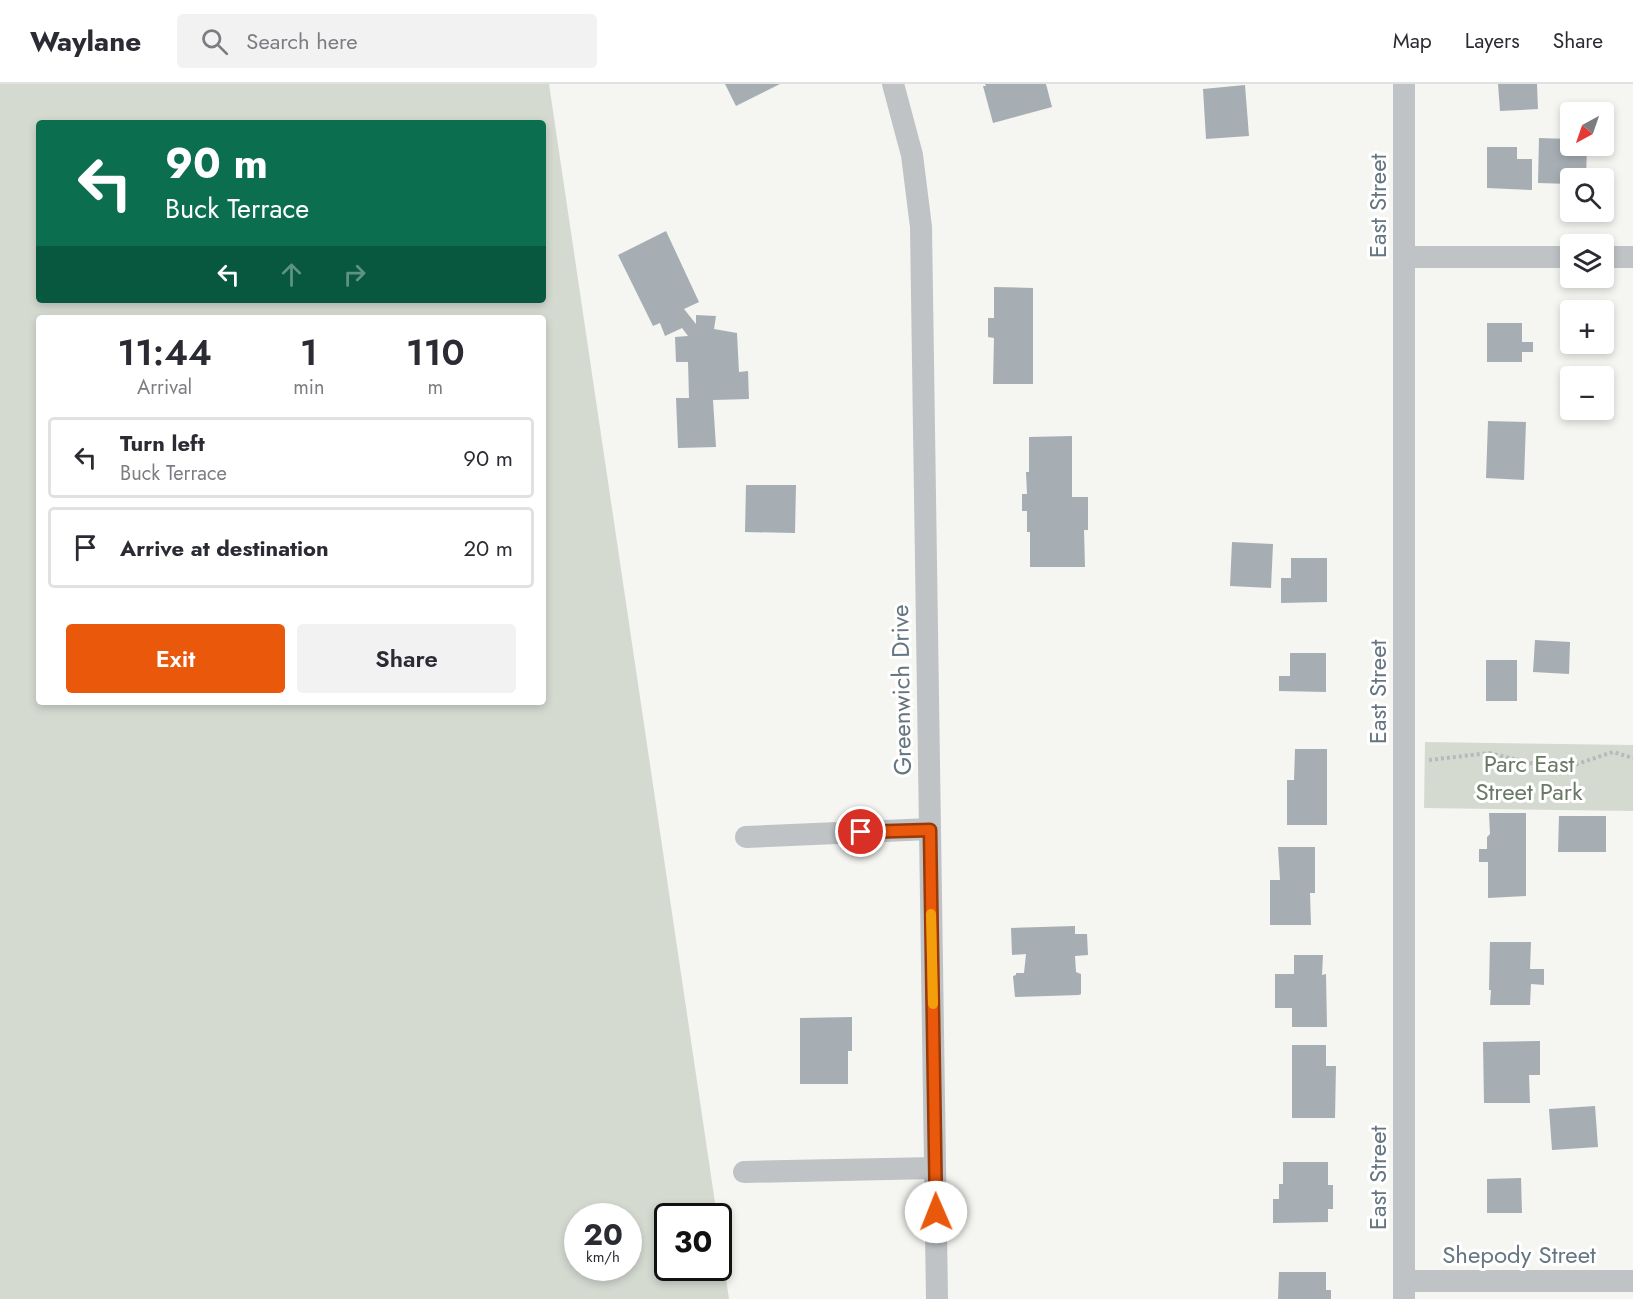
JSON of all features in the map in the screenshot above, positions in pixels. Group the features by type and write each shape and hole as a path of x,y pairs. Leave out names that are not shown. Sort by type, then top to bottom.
{"street":[{"name":"Greenwich Drive","path":"893,84 912,155 921,227 937,1299"},
{"name":"East Street","path":"1404,84 1404,1290"},
{"path":"1404,257 1560,257"},
{"path":"1614,257 1633,257"},
{"path":"746,837 930,830"},
{"path":"744,1172 935,1168"},
{"name":"Shepody Street","path":"1404,1290 1633,1281"}],"path":[{"path":"1404,763 1489,753 1559,770 1613,752 1633,758"}],"green space":[{"path":"0,84 549,84 715,1203 654,1203 654,1281 726,1281 729,1299 0,1299"},
{"name":"Parc East Street Park","path":"1425,742 1633,745 1633,811 1424,808"}],"building":[{"path":"725,84 780,84 736,106"},
{"path":"985,84 1046,84 1052,107 993,123 983,86 986,86"},
{"path":"1498,84 1537,84 1538,109 1500,111"},
{"path":"1245,85 1249,136 1206,139 1203,89"},
{"path":"1539,138 1560,139 1560,156 1587,156 1586,168 1560,168 1560,184 1538,183"},
{"path":"1487,147 1517,147 1517,159 1532,159 1532,190 1487,188"},
{"path":"666,231 699,302 684,309 696,324 696,315 716,316 714,329 737,333 739,372 748,371 749,399 713,400 716,447 678,448 676,398 689,398 688,362 676,362 675,337 688,336 682,328 665,336 660,323 653,326 618,255"},
{"path":"994,287 1033,288 1033,384 993,384 994,338 988,337 988,318 994,318"},
{"path":"1487,323 1522,323 1522,342 1533,342 1533,352 1522,352 1522,362 1487,362"},
{"path":"1488,421 1526,422 1524,480 1486,478"},
{"path":"1072,436 1072,497 1088,497 1088,530 1084,530 1085,567 1030,567 1030,532 1027,532 1027,511 1022,511 1022,494 1027,494 1029,437"},
{"path":"746,485 796,485 795,533 745,532"},
{"path":"1232,542 1273,544 1271,588 1230,586"},
{"path":"1291,558 1327,558 1327,602 1281,603 1281,578 1291,578"},
{"path":"1535,640 1570,642 1569,674 1533,672"},
{"path":"1290,653 1326,653 1326,692 1279,691 1279,676 1290,676"},
{"path":"1486,660 1517,660 1517,701 1486,701"},
{"path":"1295,749 1327,749 1327,825 1287,825 1287,780 1294,780"},
{"path":"1489,813 1526,813 1526,896 1488,898 1488,862 1479,862 1479,849 1487,849 1487,837 1490,834"},
{"path":"1559,816 1606,816 1606,852 1558,852"},
{"path":"1278,847 1315,847 1315,893 1310,893 1311,925 1270,925 1270,880 1280,880"},
{"path":"1075,926 1075,934 1087,934 1088,955 1075,956 1076,972 1081,974 1081,994 1015,997 1013,976 1016,973 1024,973 1026,954 1012,955 1011,928"},
{"path":"1490,942 1531,942 1530,969 1544,969 1544,985 1531,984 1530,1005 1490,1005"},
{"path":"1294,955 1323,955 1322,975 1326,974 1327,1027 1292,1027 1292,1008 1275,1008 1275,974 1294,974"},
{"path":"852,1017 852,1051 848,1051 848,1084 800,1084 800,1018"},
{"path":"1540,1041 1540,1075 1529,1075 1530,1103 1484,1103 1483,1042"},
{"path":"1292,1045 1326,1045 1326,1066 1336,1066 1335,1118 1292,1118"},
{"path":"1595,1106 1598,1147 1552,1150 1549,1109"},
{"path":"1283,1162 1328,1162 1328,1185 1333,1185 1333,1209 1328,1209 1328,1222 1273,1223 1273,1199 1279,1199 1279,1184 1283,1184"},
{"path":"1521,1178 1522,1213 1487,1213 1487,1179"},
{"path":"1279,1272 1326,1272 1326,1290 1331,1290 1331,1299 1278,1299"}],"slow traffic":[{"path":"931,914 933,1004"}],"route":[{"path":"861,832 930,830 936,1212"}]}
